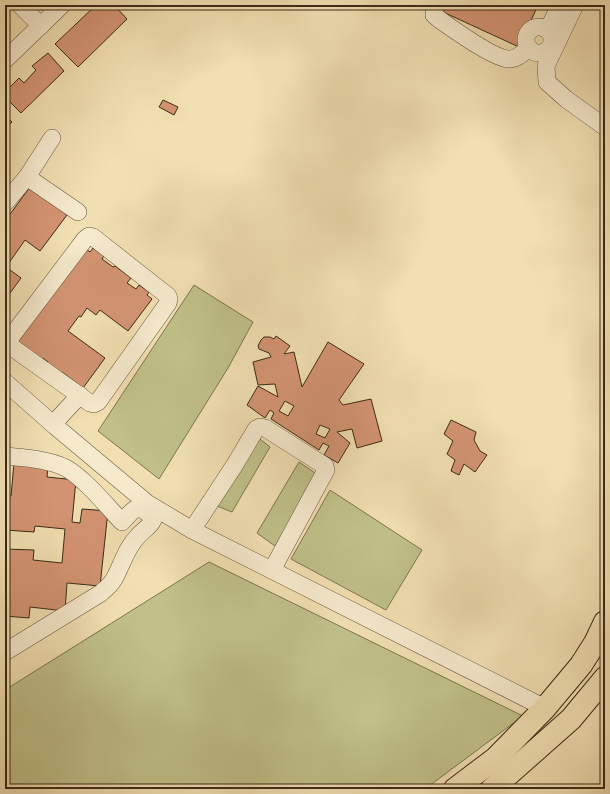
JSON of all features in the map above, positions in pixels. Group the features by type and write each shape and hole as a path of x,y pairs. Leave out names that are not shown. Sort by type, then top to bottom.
{"main road":[{"path":"462,787 496,758 545,708 581,665 595,643 605,622"},
{"path":"492,789 571,720 605,678"}],"street":[{"path":"20,5 42,26"},
{"path":"5,60 42,26 62,5"},
{"path":"435,5 434,15 440,20 491,53 508,59 516,58 529,48 526,36 532,29 540,26 548,30 560,5"},
{"path":"575,5 546,66 547,82 566,99 605,127"},
{"path":"5,203 27,177 52,138"},
{"path":"27,177 78,212"},
{"path":"88,236 93,237 168,296 169,299 168,304 98,402 94,404 90,403 80,395 13,348 10,343 11,337 88,236"},
{"path":"5,382 53,424 146,513 192,530 545,708"},
{"path":"53,424 80,395"},
{"path":"192,530 234,466 256,429 260,427 265,428 325,466 326,470 272,570"},
{"path":"5,456 37,460 66,468 80,478 122,522 146,513"},
{"path":"5,652 101,593 113,581 124,556 138,536 146,513"}],"green space":[{"path":"194,285 253,322 228,368 159,479 98,431"},
{"path":"256,436 270,447 232,512 212,504"},
{"path":"299,462 318,475 275,546 257,533"},
{"path":"330,490 422,550 386,610 291,559"},
{"path":"209,562 523,716 425,789 5,789 5,690"}],"building":[{"path":"96,5 114,5 127,19 78,67 55,44"},
{"path":"447,5 538,5 519,47 443,12"},
{"path":"48,53 64,71 21,113 5,97 5,92 19,78 24,83 36,70 32,66"},
{"path":"163,100 178,107 174,115 159,107"},
{"path":"5,115 12,122 5,129"},
{"path":"30,187 67,215 40,251 25,240 6,267 21,278 5,300 5,221"},
{"path":"82,246 90,252 93,248 104,256 102,259 113,267 115,266 131,278 127,283 136,289 139,285 149,292 147,295 152,299 128,331 100,310 96,315 87,308 81,317 79,316 68,331 105,358 83,388 62,372 59,375 46,365 48,362 43,358 41,360 14,340"},
{"path":"276,336 290,346 284,354 294,352 302,387 328,342 364,364 339,400 343,405 371,399 382,441 357,448 352,429 337,432 350,443 338,463 324,455 329,446 323,443 319,450 271,419 274,413 270,410 265,418 247,405 258,386 278,397 275,384 258,385 253,362 271,357 269,353 259,349 258,346 264,337 274,339","holes":["285,401 294,406 288,416 279,411","320,425 330,429 325,438 316,434"]},
{"path":"451,420 476,432 474,440 480,451 487,455 475,472 464,464 459,475 451,471 455,460 447,454 453,441 444,434"},
{"path":"14,463 48,466 47,477 76,480 72,522 80,523 82,509 108,511 100,586 67,583 65,611 30,607 29,618 5,616 5,549 34,550 33,560 62,563 65,529 35,526 34,532 5,530 5,496 11,496"}]}
